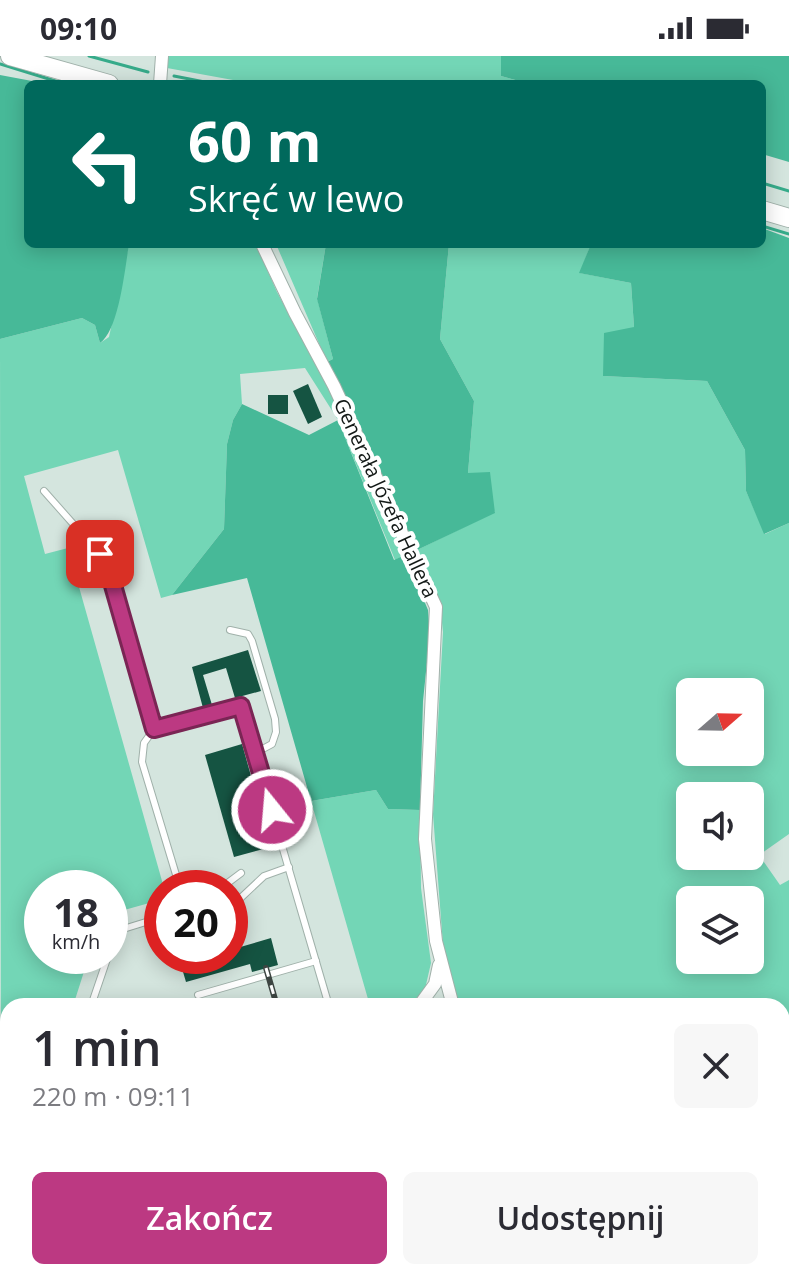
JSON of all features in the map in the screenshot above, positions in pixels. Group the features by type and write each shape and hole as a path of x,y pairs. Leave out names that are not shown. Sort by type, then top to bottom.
{"main road":[{"path":"10,56 95,80"},
{"path":"766,211 789,218"}],"street":[{"path":"160,80 162,56"},
{"name":"Generała Józefa Hallera","path":"264,248 334,386 436,607 425,839 429,892 440,962 451,998"},
{"path":"425,998 435,984 440,962"}],"lane":[{"path":"44,491 106,561 154,729"},
{"path":"230,630 248,634 252,641 275,719 276,732 272,744 255,753"},
{"path":"175,870 142,762 144,743 154,729 241,706 327,998"},
{"path":"248,891 264,876 289,867"},
{"path":"198,995 316,961"},
{"path":"94,998 102,974"}],"green space":[{"path":"165,56 501,56 501,76 516,80 233,80 167,68"},
{"path":"501,56 789,56 789,162 766,155 766,80 516,80 501,76"},
{"path":"0,75 27,80 24,80 24,248 128,248 116,312 107,336 100,343 95,325 82,318 0,339"},
{"path":"766,229 789,238 789,523 764,534 746,491 745,450 707,381 603,376 604,333 634,327 631,283 579,273 589,248 766,248"},
{"path":"128,248 258,248 277,292 326,382 405,555 395,560 338,420 305,368 240,374 242,404 233,420 227,444 224,529 172,595 161,598 118,450 24,476 45,554 68,548 159,870 144,870 144,904 128,909 128,870 24,870 24,974 83,974 76,998 1,998 0,339 82,318 95,325 100,343 109,337"},
{"path":"278,248 325,248 317,298 333,359 327,362"},
{"path":"325,248 449,248 440,339 474,401 468,473 490,472 495,513 417,550 327,362 333,359 317,299"},
{"path":"449,248 589,248 580,273 631,283 634,327 603,376 707,381 745,450 746,491 765,534 789,523 789,834 764,852 764,782 676,782 676,870 764,870 764,862 780,885 789,880 789,998 454,998 443,945 433,814 443,632 440,603 417,550 495,512 468,473 474,401 440,339"},
{"path":"242,404 309,435 338,420 394,560 405,555 428,610 430,633 423,701 420,810 388,809 376,790 311,801 247,578 172,595 224,529 227,444 233,420"},
{"path":"376,790 388,809 420,810 421,888 431,963 425,989 417,998 368,998 311,801"}],"building":[{"path":"308,384 322,417 308,424 293,391"},
{"path":"268,395 288,395 288,414 268,414"},
{"path":"248,650 261,691 235,698 226,668 203,675 212,705 203,708 192,667"},
{"path":"242,744 271,847 234,857 205,755"},
{"path":"271,938 278,965 252,972 248,965 248,945"},
{"path":"184,974 214,974 186,982"}],"waterway":[{"path":"89,56 148,72"},
{"path":"0,64 52,80"},
{"path":"174,76 194,80"},
{"path":"766,184 789,191"},
{"path":"766,227 789,234"}],"railway":[{"path":"266,968 275,998"}],"route":[{"path":"100,554 106,561 154,729 241,706 272,810"}]}
